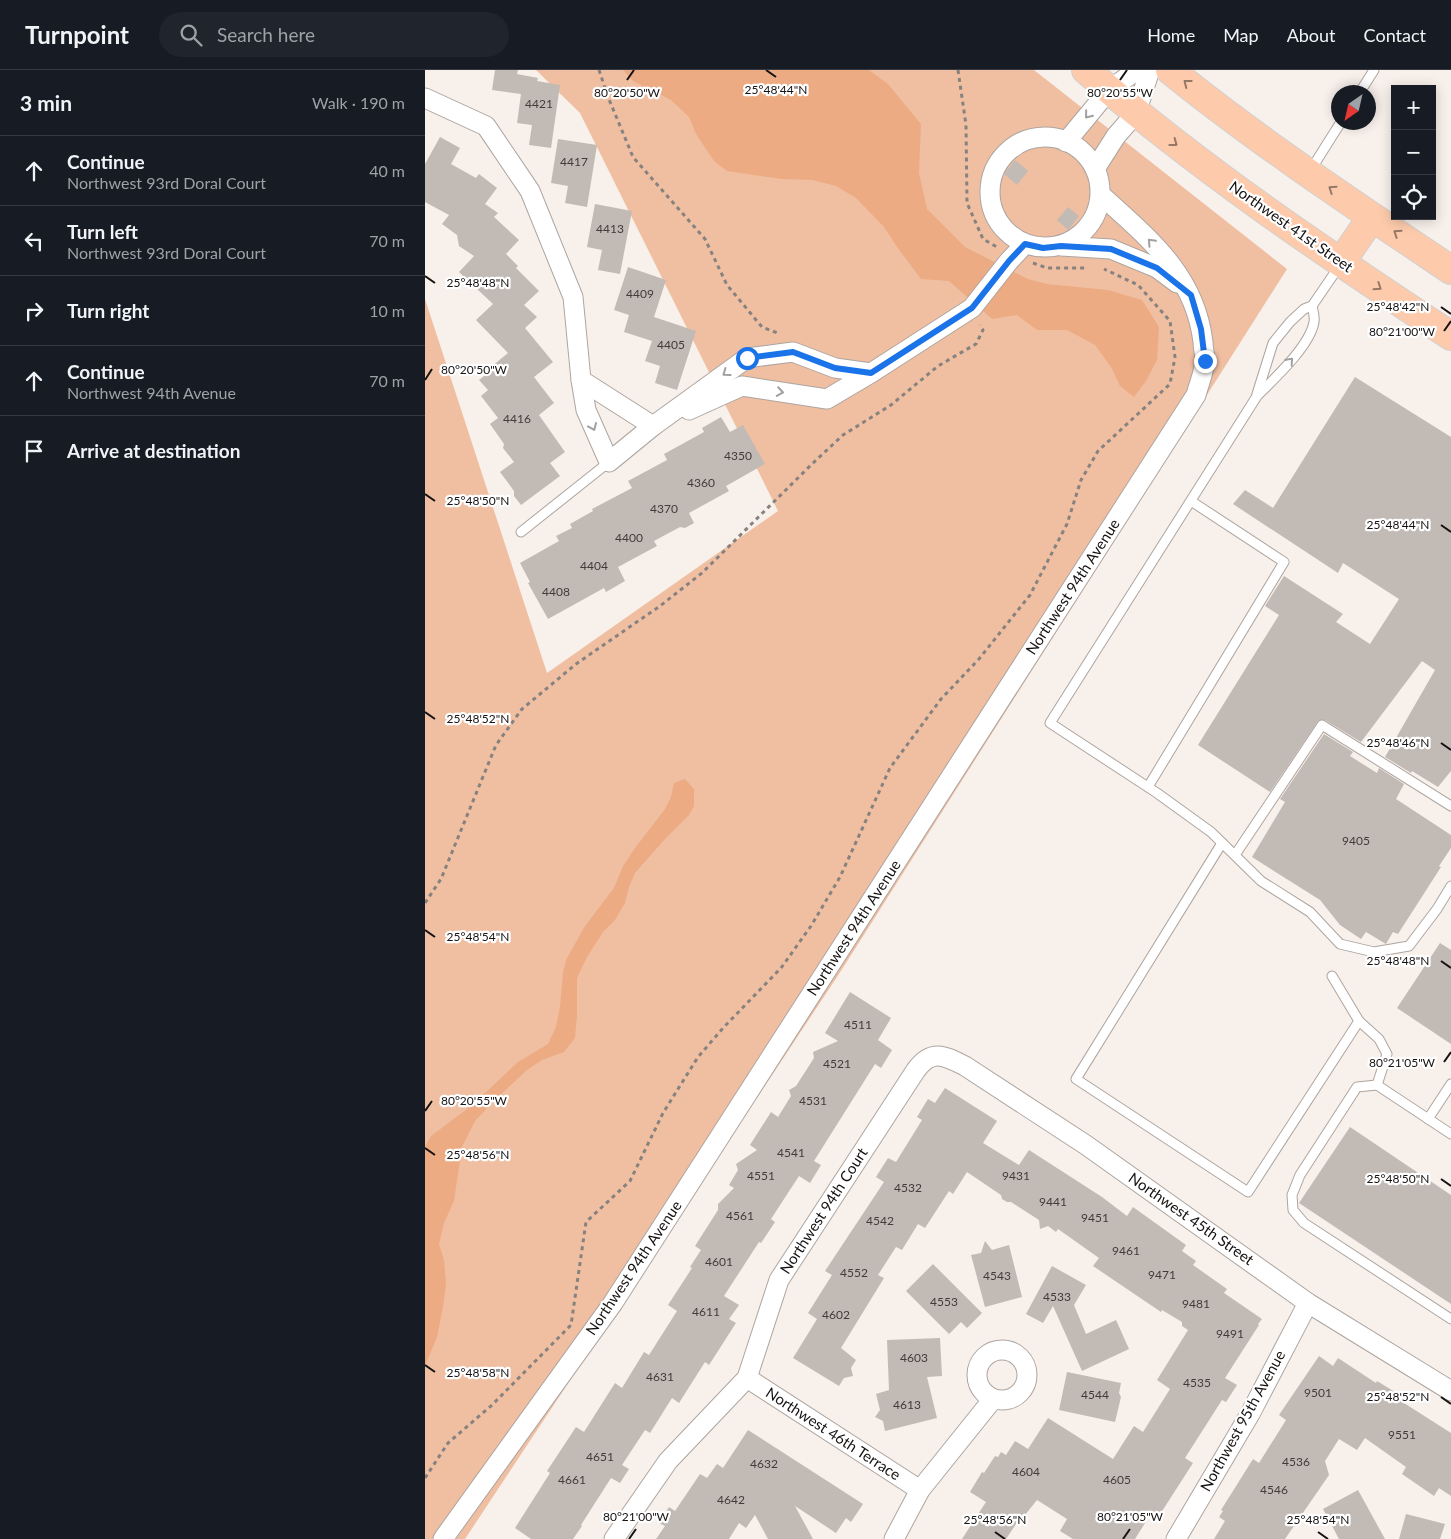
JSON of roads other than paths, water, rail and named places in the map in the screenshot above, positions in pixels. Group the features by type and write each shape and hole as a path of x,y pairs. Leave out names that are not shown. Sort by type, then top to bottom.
{"main road":[{"name":"Northwest 41st Street","path":"1086,70 1136,113 1239,191 1451,336"},
{"path":"1170,70 1231,118 1308,173 1451,270"},
{"path":"1341,262 1372,217"}],"street":[{"path":"1066,142 1109,90 1137,70"},
{"path":"1095,169 1116,136 1136,113 1150,70"},
{"path":"425,98 486,126 530,191 573,297 581,380 586,410 609,462 653,426 747,358 793,352 835,368 871,373"},
{"path":"1016,254 1009,235 997,221 990,204 990,185 995,168 1005,153 1021,142 1038,137 1057,138 1074,145 1088,157 1099,181 1101,195 1099,208 1091,225 1077,238 1061,246"},
{"name":"Northwest 94th Avenue","path":"443,1539 613,1303 1196,395 1205,361 1201,329 1191,295 1171,264 1139,229 1101,195"},
{"path":"653,426 742,386 827,399 972,308 1016,254 1061,246 1111,249 1157,268 1191,295"},
{"path":"581,380 653,426"},
{"name":"Northwest 45th Street","path":"928,1058 935,1055 944,1055 965,1066 1086,1145 1308,1302 1451,1391"},
{"name":"Northwest 94th Court","path":"614,1539 668,1461 747,1378 779,1280 916,1070 928,1058"},
{"name":"Northwest 95th Avenue","path":"1176,1539 1250,1414 1308,1302"},
{"name":"Northwest 46th Terrace","path":"747,1378 920,1490"},
{"path":"894,1539 920,1490 993,1399"}],"lane":[{"path":"1364,85 1374,70"},
{"path":"1308,173 1336,130"},
{"path":"1257,396 1273,344 1289,322 1304,309 1312,306 1341,262"},
{"path":"1312,306 1315,319 1312,331 1293,359 1257,396 1050,723 1148,787 1211,832 1261,881 1310,912 1340,944 1374,952 1409,946 1437,909 1451,886"},
{"path":"521,532 609,462"},
{"path":"1148,787 1284,562 1191,501"},
{"path":"1235,855 1322,725 1451,806"},
{"path":"1222,843 1076,1079 1248,1192 1359,1021"},
{"path":"1332,976 1359,1021 1379,1039 1387,1054 1377,1085"},
{"path":"1429,1119 1451,1084"},
{"path":"1451,1134 1377,1085 1357,1087 1300,1174 1293,1195 1293,1210 1304,1223 1451,1319"}]}
